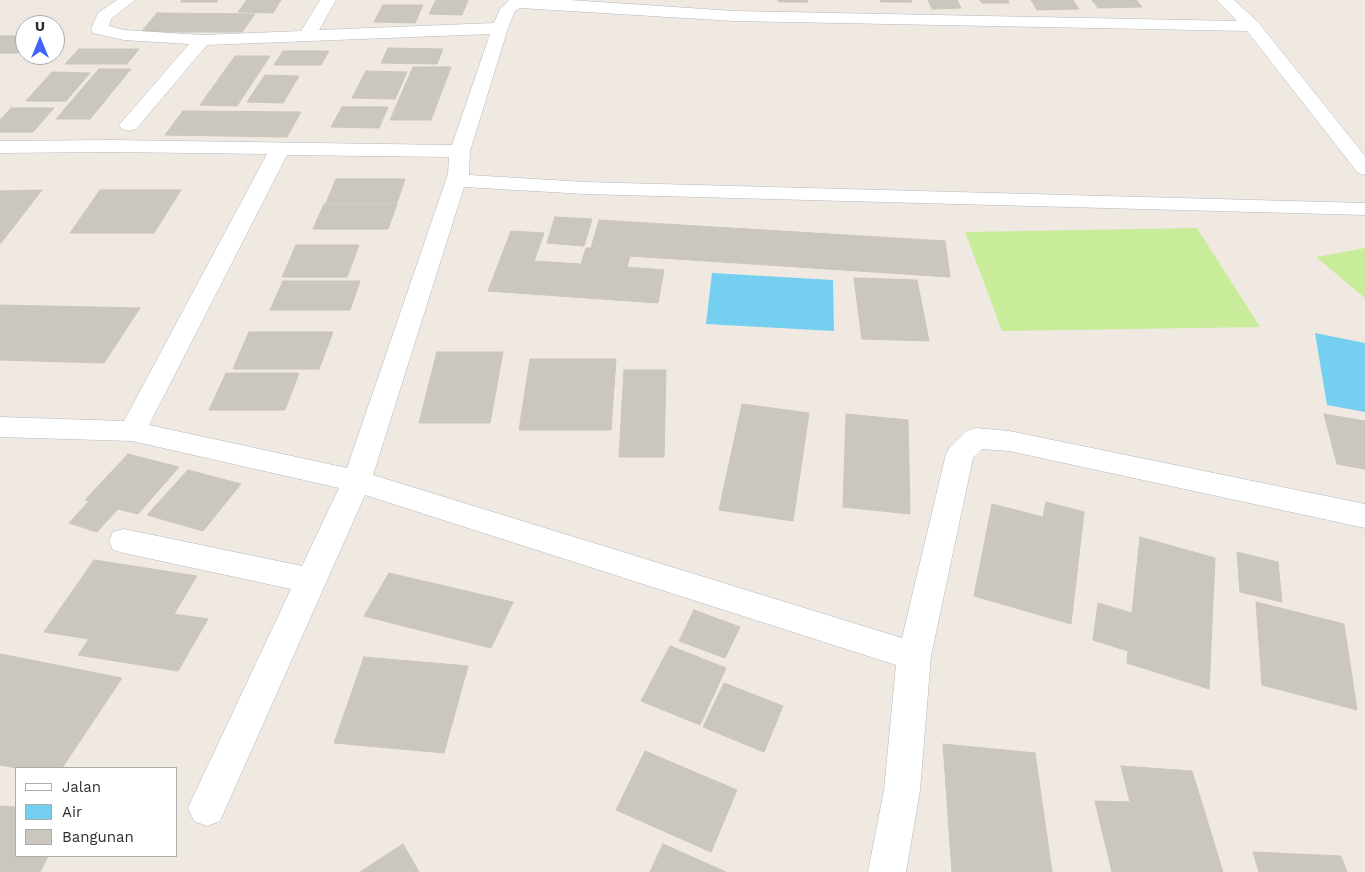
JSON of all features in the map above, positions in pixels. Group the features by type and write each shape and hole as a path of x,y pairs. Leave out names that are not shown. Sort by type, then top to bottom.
{"street":[{"path":"127,0 104,17 99,29 124,35 202,40 500,28"},
{"path":"307,36 328,0"},
{"path":"1225,0 1252,26 1365,169"},
{"path":"208,808 357,481 500,28 508,9 515,3 527,2 734,16 1252,26"},
{"path":"129,125 202,40"},
{"path":"0,147 280,148 459,162"},
{"path":"132,431 280,148"},
{"path":"459,162 463,180 478,183 576,188 1365,209"},
{"path":"0,427 132,431 357,481 914,656"},
{"path":"887,872 902,790 914,656 960,454 976,438 1009,441 1365,516"},
{"path":"124,541 312,581"}],"green space":[{"path":"1197,228 1260,327 1002,331 965,232"},
{"path":"1365,248 1365,298 1316,257"}],"water":[{"path":"712,273 833,280 834,331 706,324"},
{"path":"1315,333 1365,343 1365,412 1327,405"}],"building":[{"path":"182,0 218,0 217,2 180,2"},
{"path":"247,0 281,0 273,13 238,12"},
{"path":"436,0 468,0 462,15 429,14"},
{"path":"778,0 807,0 808,2 779,2"},
{"path":"880,0 911,0 912,2 881,2"},
{"path":"928,0 957,0 961,8 932,9"},
{"path":"980,0 1008,0 1009,3 982,3"},
{"path":"1031,0 1073,0 1079,9 1037,10"},
{"path":"1092,0 1136,0 1142,7 1098,8"},
{"path":"383,5 423,5 415,23 374,22"},
{"path":"157,13 255,14 242,32 141,32"},
{"path":"0,36 15,36 15,53 0,53"},
{"path":"388,48 443,49 437,64 381,63"},
{"path":"79,49 139,49 127,64 65,64"},
{"path":"283,51 329,51 321,65 274,65"},
{"path":"235,56 270,56 237,106 200,105"},
{"path":"413,67 451,67 431,120 390,120"},
{"path":"99,69 131,69 90,119 56,119"},
{"path":"366,71 407,72 395,99 352,98"},
{"path":"52,72 90,73 66,101 26,101"},
{"path":"265,75 299,76 283,103 247,102"},
{"path":"342,107 388,107 379,128 331,127"},
{"path":"11,108 54,108 33,132 0,132 0,120"},
{"path":"183,111 301,112 287,137 165,135"},
{"path":"336,179 405,179 397,203 326,203"},
{"path":"42,190 1,243 0,243 0,191"},
{"path":"100,190 181,190 154,233 70,233"},
{"path":"324,204 397,204 388,229 313,229"},
{"path":"555,217 592,219 584,246 547,243"},
{"path":"599,220 945,241 950,277 630,256 627,267 664,270 658,303 488,291 511,231 544,233 534,261 581,264 586,248 591,248"},
{"path":"296,245 359,245 347,277 282,277"},
{"path":"854,278 917,280 929,341 862,339"},
{"path":"283,281 360,281 350,310 270,310"},
{"path":"0,305 140,308 104,363 0,360"},
{"path":"249,332 333,332 319,369 233,369"},
{"path":"437,352 503,352 490,423 419,423"},
{"path":"530,359 616,359 611,430 519,430"},
{"path":"624,370 666,370 664,457 619,457"},
{"path":"226,373 299,373 285,410 209,410"},
{"path":"742,404 809,413 793,521 719,510"},
{"path":"846,414 908,420 910,514 843,507"},
{"path":"1324,414 1365,421 1365,469 1337,464"},
{"path":"128,454 179,467 138,514 118,509 97,532 69,523 89,501 85,500"},
{"path":"188,470 241,484 203,531 147,515"},
{"path":"1046,502 1084,512 1071,624 974,596 992,504 1043,517"},
{"path":"1140,537 1215,558 1209,689 1127,663 1128,651 1093,640 1098,603 1132,613"},
{"path":"1237,552 1278,562 1282,602 1240,592"},
{"path":"94,560 197,576 174,614 208,619 178,671 78,655 89,639 44,632"},
{"path":"389,573 513,602 491,648 364,616"},
{"path":"1256,602 1344,624 1357,710 1262,685"},
{"path":"694,610 740,627 725,658 679,641"},
{"path":"670,646 726,668 700,725 641,701"},
{"path":"0,654 122,678 63,767 15,768 0,765"},
{"path":"364,657 468,666 444,753 334,743"},
{"path":"724,683 783,706 764,752 703,727"},
{"path":"943,744 1035,753 1052,872 952,872"},
{"path":"645,751 737,790 711,852 616,810"},
{"path":"1121,766 1192,771 1223,872 1112,872 1095,801 1130,802"},
{"path":"0,806 15,807 15,857 48,857 40,872 0,872"},
{"path":"403,844 419,872 360,872"},
{"path":"663,844 726,872 650,872"},
{"path":"1253,852 1341,856 1347,872 1259,872"}]}
